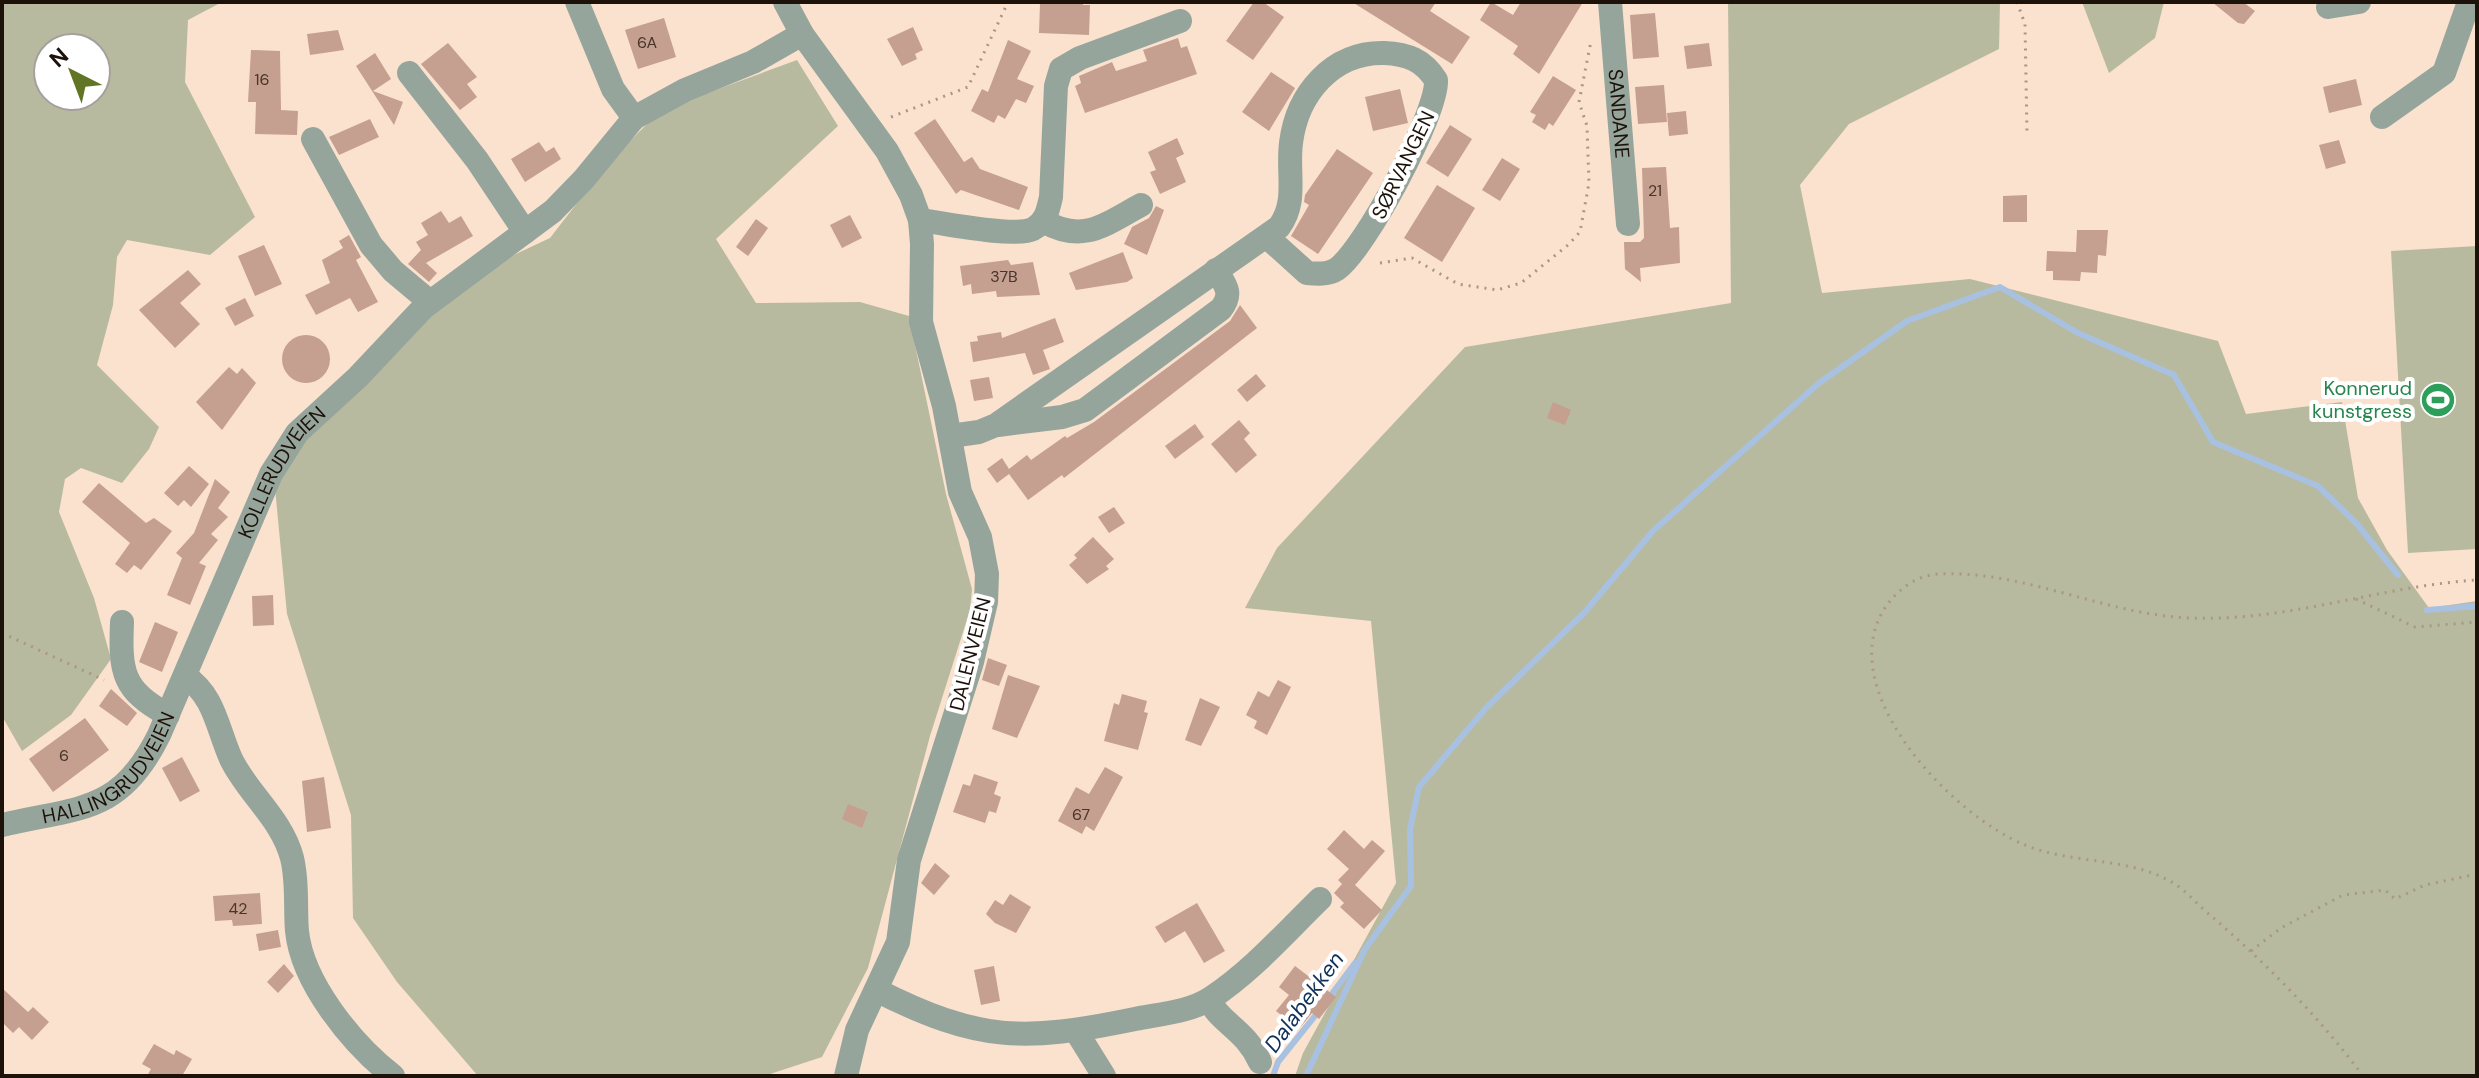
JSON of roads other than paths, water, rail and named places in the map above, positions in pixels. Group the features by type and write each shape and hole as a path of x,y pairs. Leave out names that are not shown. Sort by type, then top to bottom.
{"street":[{"path":"577,2 613,89 634,118"},
{"name":"DALENVEIEN","path":"785,2 802,34 902,175 920,220 921,322 950,436 960,492 985,556 986,602 972,662 919,821 898,942 857,1030 846,1076"},
{"name":"SANDANE","path":"1610,2 1628,224"},
{"path":"2328,7 2359,2"},
{"path":"2382,117 2444,73 2469,2"},
{"path":"920,220 1018,231 1029,231 1043,221 1051,197 1056,86 1061,69 1080,58 1180,21"},
{"name":"KOLLERUDVEIEN","path":"185,676 282,452 430,302 525,232 584,179 634,118 685,90 753,62 802,34"},
{"name":"SØRVANGEN","path":"950,436 996,425 1279,227 1292,205 1291,144 1296,119 1324,75 1348,58 1372,53 1413,57 1425,65 1436,80 1433,109 1378,218 1348,259 1328,273 1307,273 1267,237"},
{"path":"409,73 483,169 525,232"},
{"path":"313,139 371,245 393,271 430,302"},
{"path":"1043,221 1062,232 1082,233 1141,205"},
{"path":"996,425 1062,417 1085,410 1221,309 1228,299 1228,288 1216,270"},
{"path":"122,622 122,667 132,690 145,703 168,715"},
{"path":"185,676 209,701 238,773 284,838 295,875 300,955 310,977 362,1049 393,1076"},
{"name":"HALLINGRUDVEIEN","path":"2,825 82,808 120,791 136,776 149,755 185,676"},
{"path":"876,990 919,1012 965,1029 1019,1035 1076,1031 1176,1011 1209,1000 1320,899"},
{"path":"1209,1000 1214,1010 1252,1044 1260,1062"},
{"path":"1076,1031 1104,1076"}],"waterway":[{"path":"1306,1076 1365,949 1411,886 1410,829 1419,787 1486,708 1584,613 1653,531 1819,383 1907,321 2000,287 2078,333 2174,375 2213,442 2318,486 2357,524 2398,575"},
{"path":"2427,610 2477,606"},
{"name":"Dalabekken","path":"1328,999 1355,963"},
{"name":"Dalabekken","path":"1273,1076 1278,1062 1319,1011"}],"place":[{"name":"Konnerud kunstgress","path":"2438,400"}]}
